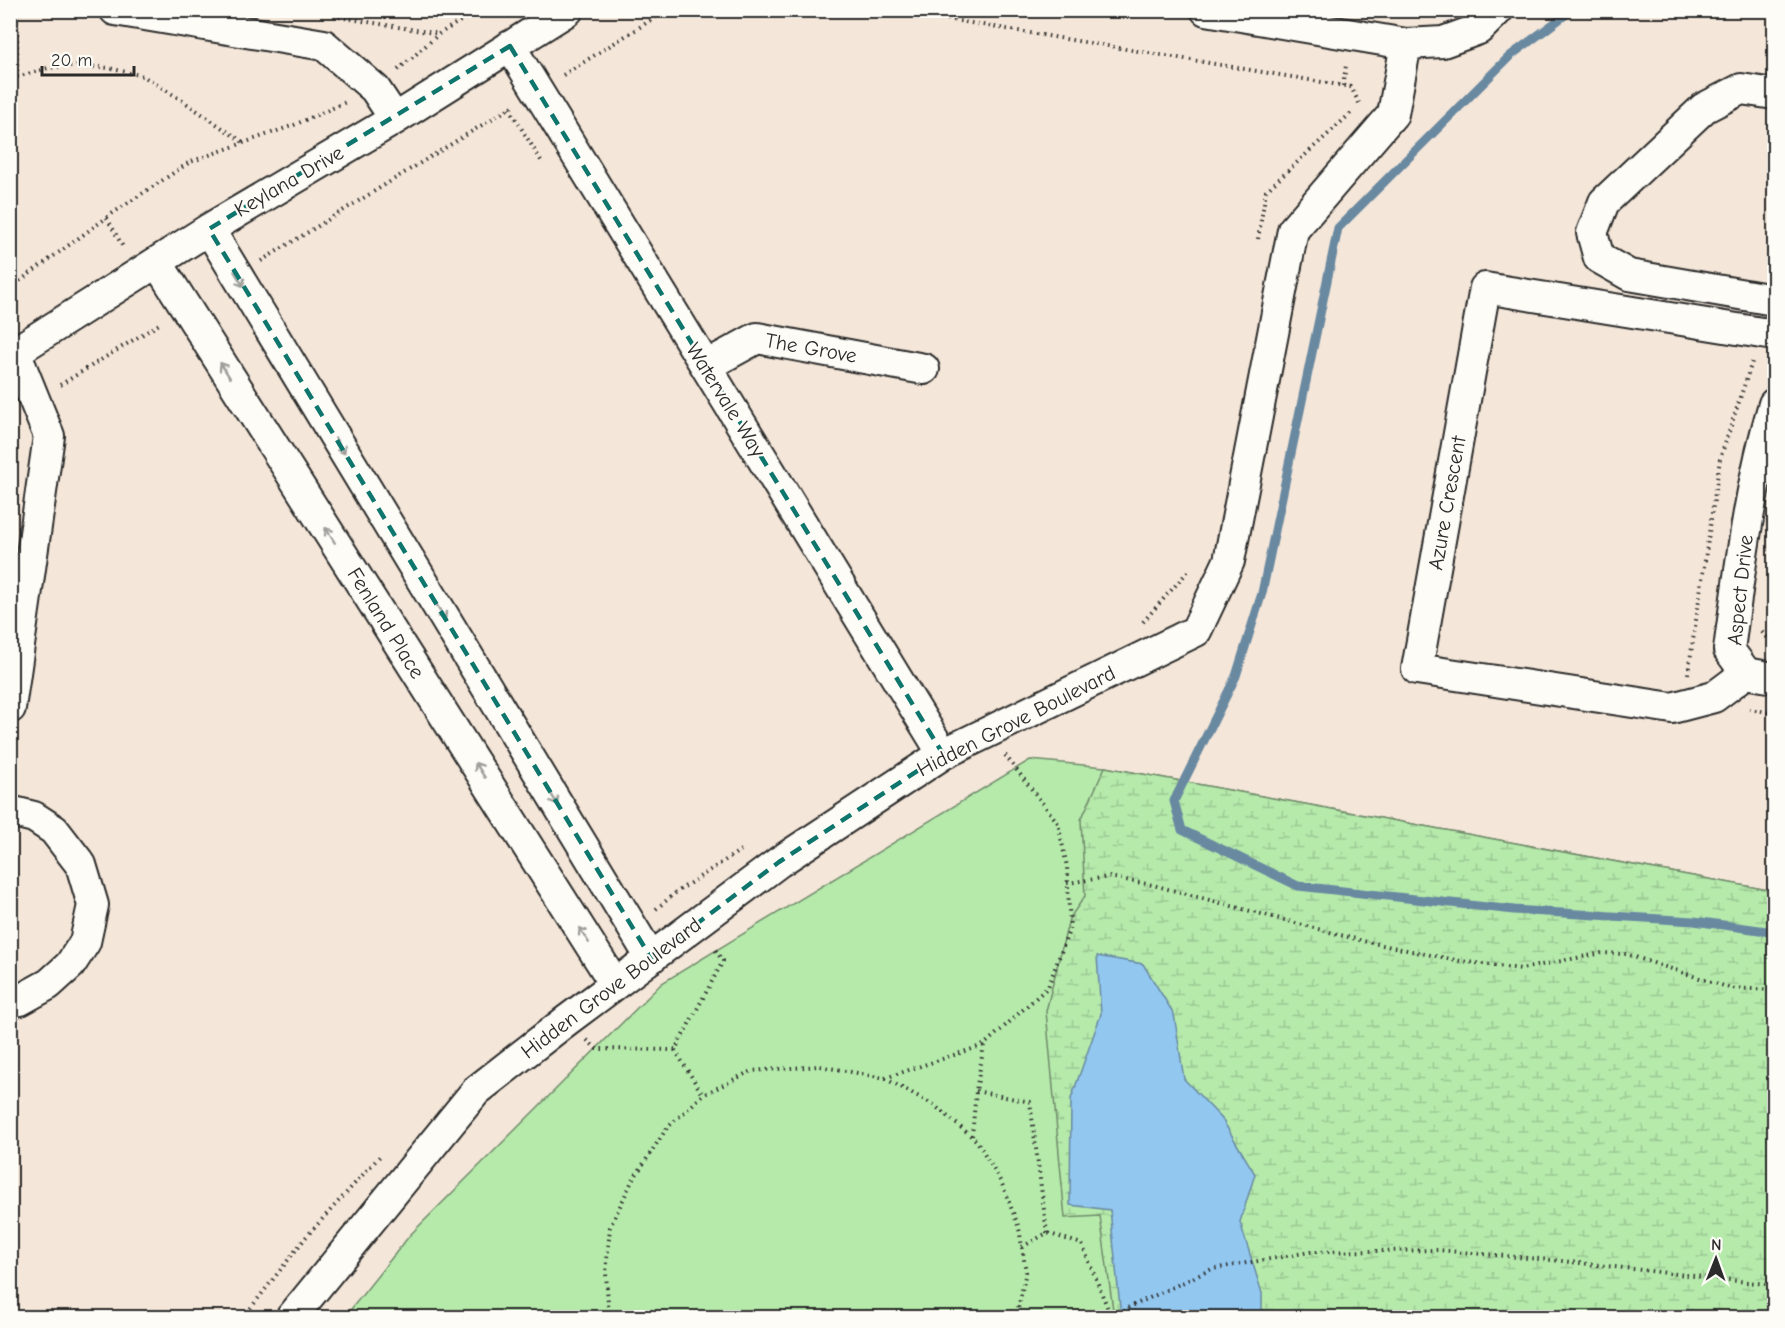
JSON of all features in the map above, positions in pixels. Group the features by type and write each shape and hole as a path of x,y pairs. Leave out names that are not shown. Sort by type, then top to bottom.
{"street":[{"path":"115,10 324,45 375,89 395,119"},
{"name":"Keylana Drive","path":"13,353 209,229 395,119 568,10"},
{"path":"1206,10 1406,44 1443,42 1479,28 1498,10"},
{"name":"Hidden Grove Boulevard","path":"291,1317 476,1091 566,1021 779,862 943,754 1196,631 1229,561 1293,230 1393,114 1406,44"},
{"name":"Watervale Way","path":"510,46 943,754"},
{"path":"1774,94 1741,89 1704,108 1604,202 1592,233 1599,258 1629,275 1774,300"},
{"path":"209,229 651,958"},
{"name":"Fenland Place","path":"157,262 615,984"},
{"name":"Azure Crescent","path":"1760,676 1714,698 1672,708 1417,669 1485,288 1774,335"},
{"name":"The Grove","path":"705,366 757,338 924,369"},
{"path":"10,708 49,436 13,353"},
{"name":"Aspect Drive","path":"1760,676 1729,650 1743,547 1770,437 1774,404"},
{"path":"10,811 34,817 54,830 81,865 93,904 85,942 70,965 49,984 20,1000 10,1002"}],"path":[{"path":"10,100 17,77 17,10"},
{"path":"10,288 113,213 190,162 294,125 375,89 439,34 478,10"},
{"path":"237,276 667,10"},
{"path":"894,10 1351,87 1360,105 1266,191 1256,250"},
{"path":"333,16 439,34"},
{"path":"17,77 48,68 78,64 143,76 244,142"},
{"path":"34,400 186,307"},
{"path":"1136,629 1196,562"},
{"path":"884,1078 984,1045 1048,987 1070,928 1066,867 1059,823 1022,774 986,733"},
{"path":"633,929 678,891 746,846"},
{"path":"1067,883 1109,877 1153,885 1363,941 1461,961 1521,969 1602,953 1626,954 1730,988 1774,990"},
{"path":"675,1050 723,961 696,924"},
{"path":"566,1021 597,1049 675,1050"},
{"path":"972,1137 976,1091 984,1045"},
{"path":"675,1050 703,1095"},
{"path":"609,1317 606,1273 610,1227 632,1181 667,1128 703,1095 752,1071 819,1066 884,1078 934,1105 977,1141 1002,1184 1019,1228 1026,1272 1016,1317"},
{"path":"976,1091 1030,1102 1047,1233"},
{"path":"243,1317 306,1238 385,1151"},
{"path":"1022,1247 1047,1233 1082,1244 1108,1316 1212,1269 1310,1252 1437,1250 1562,1261 1774,1285"},
{"path":"1116,1312 1118,1317"}],"highlighted area":[{"path":"510,46 943,754 779,862 651,958 209,229"}],"green space":[{"path":"1030,760 1105,767 1774,891 1774,1317 344,1318 410,1235 662,983"},
{"path":"1105,767 1774,891 1774,1317 1114,1317 1100,1216 1065,1218 1046,1011 1069,919 1085,896 1081,820"}],"water":[{"path":"1097,956 1143,964 1174,1014 1184,1079 1222,1119 1255,1174 1240,1222 1262,1293 1262,1317 1121,1317 1110,1210 1070,1205 1071,1099 1101,1014"}],"waterway":[{"path":"1572,10 1510,56 1338,228 1262,593 1236,676 1174,801 1182,830 1298,886 1514,910 1694,921 1774,932"}]}
